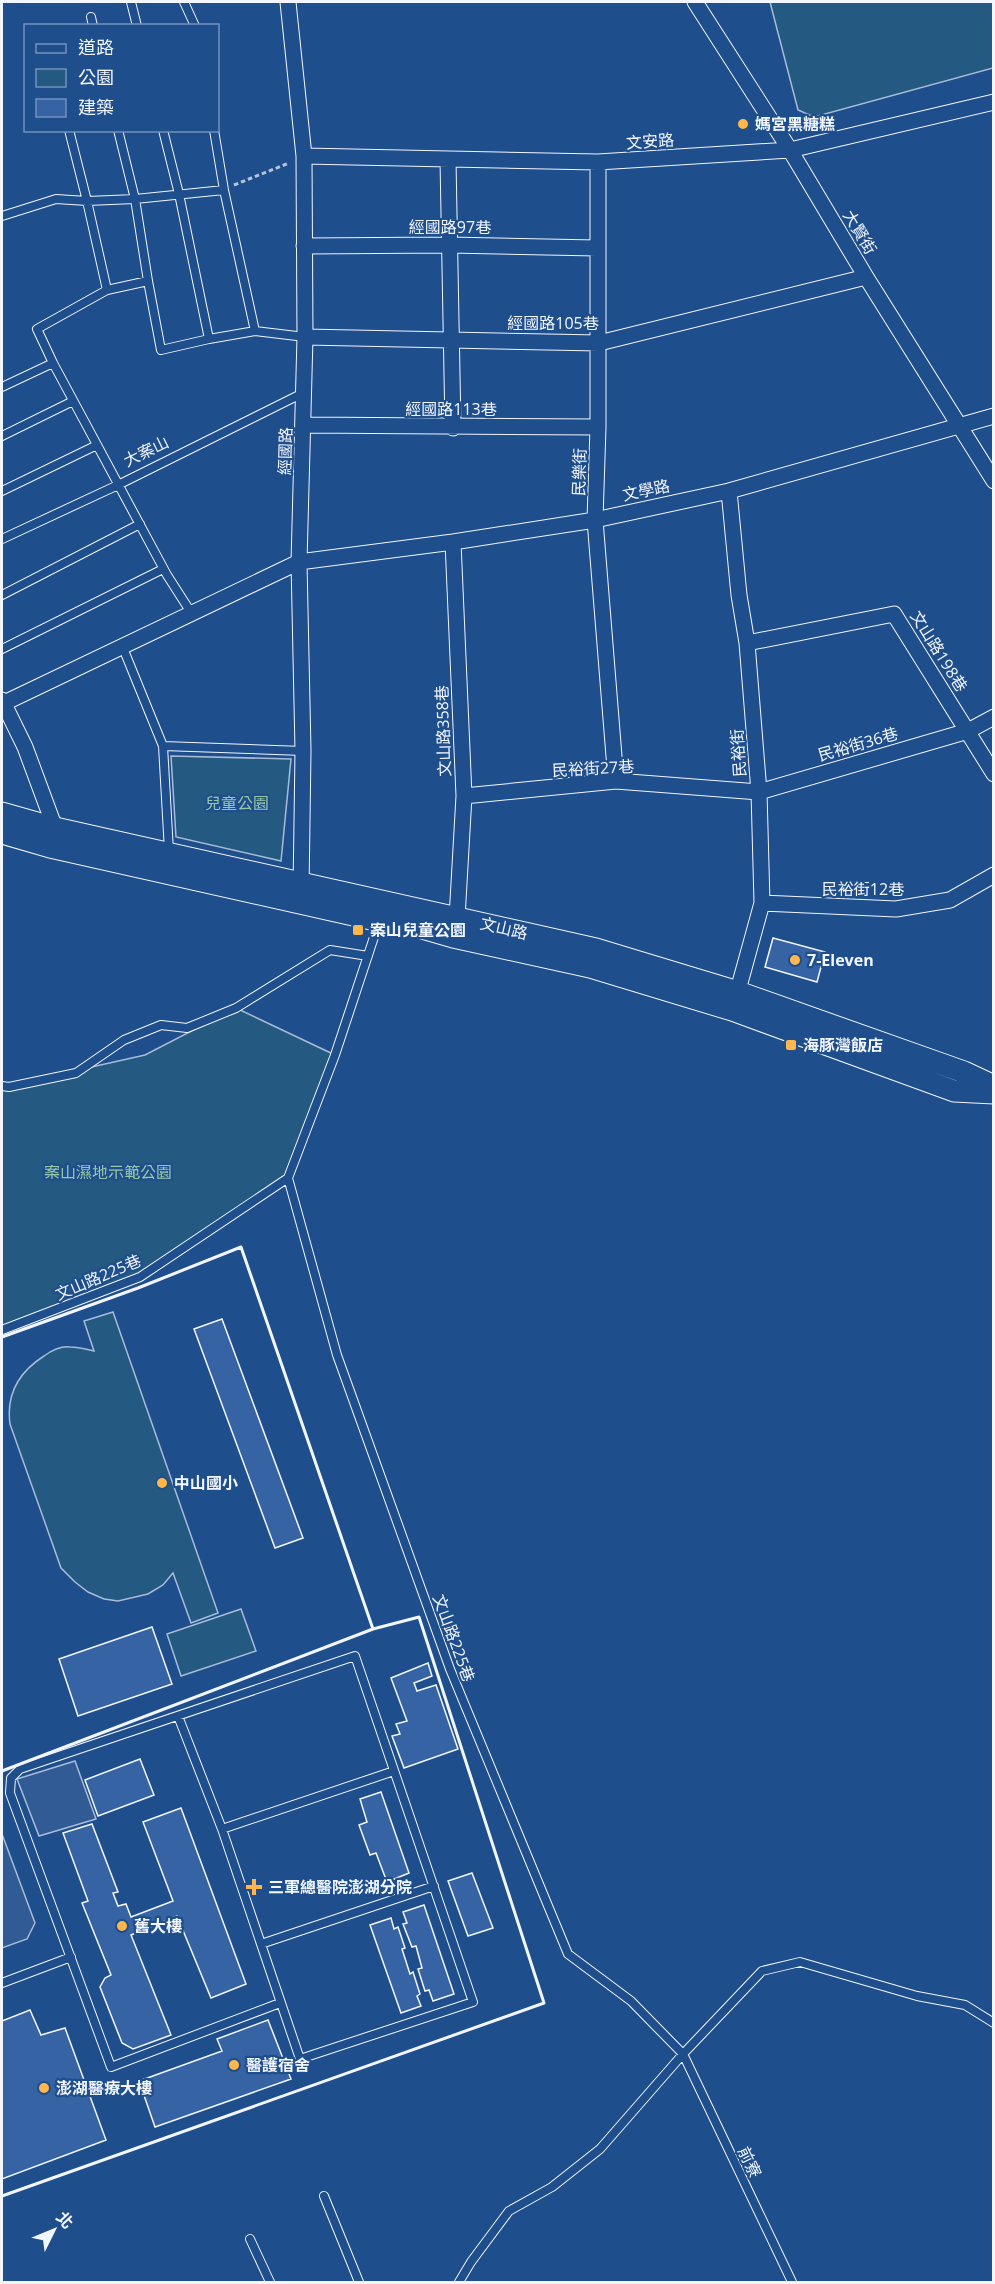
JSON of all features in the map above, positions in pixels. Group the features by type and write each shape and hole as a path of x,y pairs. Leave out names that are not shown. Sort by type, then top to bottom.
{"main road":[{"name":"文山路","path":"2,813 52,837 301,893 457,918 596,949 735,1001 954,1091 993,1093"},
{"name":"文山路","path":"2,833 52,837 169,854 301,893 380,921 415,926 453,938 735,1001 964,1072 993,1086"}],"street":[{"name":"經國路","path":"288,2 304,156 304,425 299,562 303,751 301,893"},
{"name":"大賢街","path":"695,2 790,150 993,481"},
{"name":"文安路","path":"304,156 598,162 790,150 993,105"},
{"path":"448,160 453,428"},
{"name":"民樂街","path":"598,162 598,427 595,520 616,782"},
{"name":"經國路97巷","path":"304,246 449,245 597,248"},
{"name":"經國路105巷","path":"305,337 598,343 866,277"},
{"name":"文學路","path":"299,562 453,542 595,520 729,490 993,416"},
{"name":"經國路113巷","path":"304,425 453,428 598,427"},
{"name":"民裕街","path":"729,490 747,643 759,792 762,903 735,1001"},
{"name":"文山路358巷","path":"453,542 464,796 457,918"},
{"path":"52,837 25,747 2,703 123,648 299,562"},
{"name":"文山路198巷","path":"747,643 894,614 993,774"},
{"name":"民裕街36巷","path":"759,792 968,732 993,717"},
{"name":"民裕街27巷","path":"464,796 616,782 759,792"},
{"name":"民裕街12巷","path":"762,903 896,909 950,900 993,875"}],"lane":[{"path":"131,2 136,24"},
{"path":"184,2 194,24"},
{"path":"70,132 107,290"},
{"path":"118,132 135,199 161,350 208,339 255,332 305,337"},
{"path":"163,132 208,339"},
{"path":"214,132 224,190 255,332"},
{"path":"2,216 56,199 87,201 135,199 224,190"},
{"path":"148,281 107,290 37,329 163,569 192,615"},
{"path":"2,387 53,363"},
{"name":"大案山","path":"2,539 118,485 304,393"},
{"path":"2,436 73,401"},
{"path":"2,491 97,446"},
{"path":"2,595 140,524"},
{"path":"2,649 163,569"},
{"path":"123,648 163,746 169,854"},
{"path":"163,746 303,751"},
{"path":"288,1178 335,1055 380,921"},
{"path":"2,1086 76,1073 124,1040 161,1025 187,1028 236,1008 330,950 368,956"},
{"name":"文山路225巷","path":"2,1330 140,1277 288,1178 337,1355 450,1669 568,1954 632,2001 683,2055"},
{"path":"178,1716 222,1829 300,2059 473,2002 355,1656 20,1769 11,1778 10,1793 111,2067 280,2003"},
{"path":"222,1829 394,1771"},
{"path":"261,1944 434,1886"},
{"path":"2,1983 70,1957"},
{"path":"459,2283 471,2262 509,2211 552,2187 600,2149 683,2055 762,1971 800,1962 917,1996 965,2005 993,2023"},
{"name":"前寮","path":"683,2055 792,2283"},
{"path":"324,2196 359,2283"},
{"path":"250,2239 270,2283"}],"path":[{"path":"224,190 304,156"}],"green space":[{"path":"770,2 993,2 993,68 814,117 798,110"},
{"name":"兒童公園","path":"171,756 291,759 281,861 176,837"},
{"name":"案山濕地示範公園","path":"236,1008 335,1055 288,1178 140,1277 2,1330 2,1087 145,1055"},
{"path":"113,1312 218,1613 191,1623 173,1573 163,1585 148,1594 118,1601 104,1599 88,1592 61,1568 10,1424 12,1394 28,1369 47,1354 60,1348 76,1347 94,1351 84,1321"},
{"path":"241,1609 256,1651 181,1676 167,1634"}],"shaded area":[{"path":"75,1761 96,1819 39,1836 17,1779"},
{"path":"2,1834 35,1923 27,1939 2,1948"}],"building":[{"name":"7-Eleven","path":"773,938 825,952 817,982 765,967"},
{"path":"222,1319 303,1538 275,1548 194,1329"},
{"path":"152,1627 172,1684 78,1716 59,1659"},
{"path":"428,1663 432,1676 414,1683 417,1691 436,1685 458,1749 404,1768 392,1736 400,1734 396,1724 407,1721 391,1678"},
{"path":"140,1759 154,1795 98,1816 85,1780"},
{"path":"381,1792 409,1873 387,1882 376,1853 370,1855 359,1825 367,1822 360,1799"},
{"name":"舊大樓","path":"181,1808 246,1984 211,1998 177,1916 131,1935 171,2035 133,2049 122,2043 100,1987 105,1978 111,1975 82,1903 88,1901 63,1833 92,1824 118,1892 113,1893 118,1906 126,1904 131,1917 173,1901 143,1822"},
{"path":"472,1873 493,1928 468,1936 448,1881"},
{"path":"424,1905 454,1994 433,2001 429,1990 425,1991 418,1969 422,1968 416,1946 412,1947 403,1924 407,1923 403,1912"},
{"path":"391,1918 394,1929 398,1927 410,1974 413,1972 420,1994 417,1996 421,2006 401,2013 370,1925"},
{"name":"澎湖醫療大樓","path":"30,2010 41,2035 65,2028 106,2140 2,2179 2,2021"},
{"name":"醫護宿舍","path":"268,2020 291,2079 155,2127 139,2081 222,2051 217,2039"}],"wall":[{"path":"2,1337 138,1288 241,1247 373,1629 370,1630"},
{"path":"2,1771 373,1629 419,1617 544,2003 2,2196"}],"place":[{"name":"媽宮黑糖糕","path":"743,124"},
{"name":"案山兒童公園","path":"358,930"},
{"name":"7-Eleven","path":"795,960"},
{"name":"海豚灣飯店","path":"791,1045"},
{"name":"中山國小","path":"162,1483"},
{"name":"三軍總醫院澎湖分院","path":"254,1887"},
{"name":"舊大樓","path":"122,1926"},
{"name":"醫護宿舍","path":"234,2065"},
{"name":"澎湖醫療大樓","path":"44,2088"}]}
